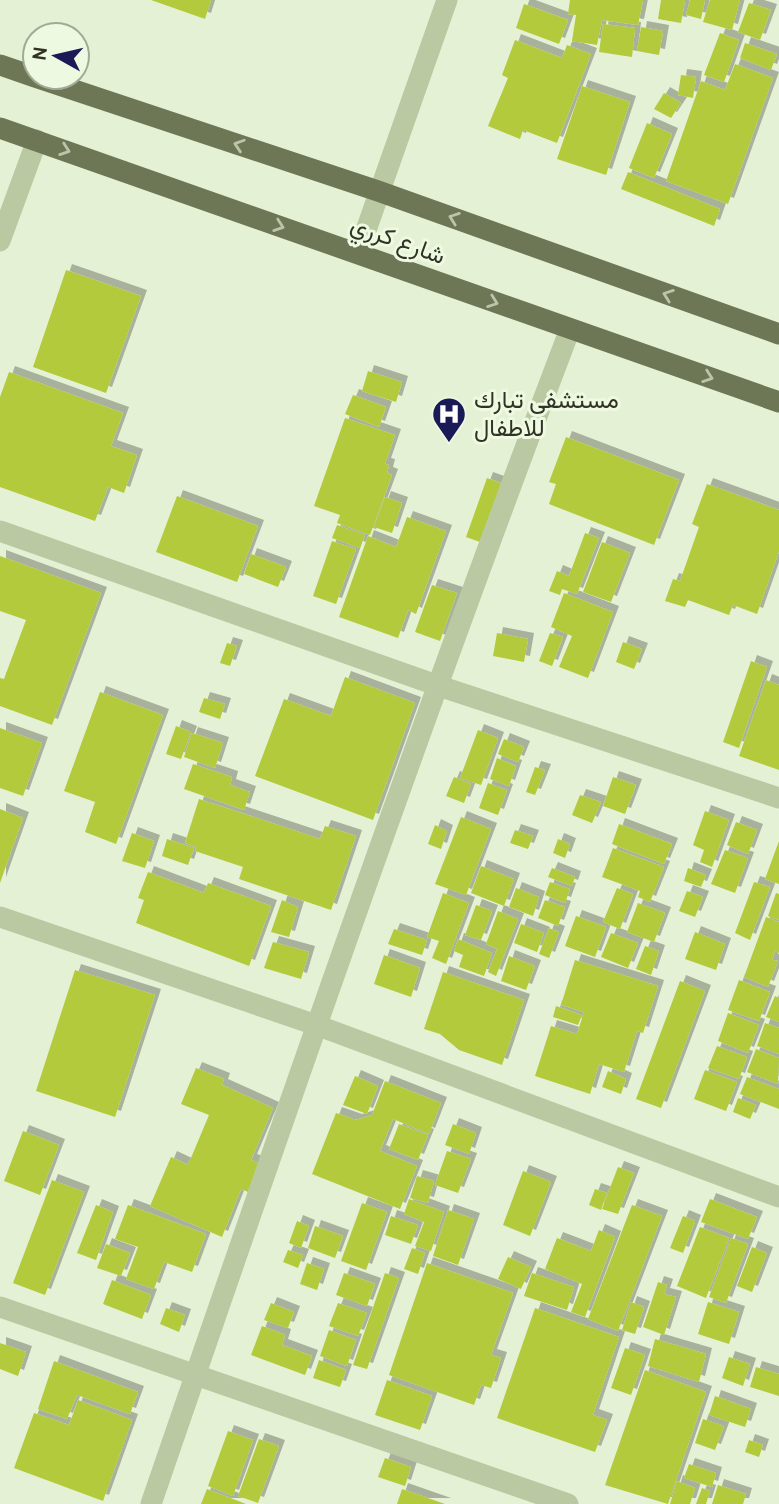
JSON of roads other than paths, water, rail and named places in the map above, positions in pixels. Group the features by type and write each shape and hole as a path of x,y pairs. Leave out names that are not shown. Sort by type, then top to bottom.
{"main road":[{"name":"شارع كرري","path":"0,65 21,72"},
{"name":"شارع كرري","path":"77,91 378,191 779,334"},
{"name":"شارع كرري","path":"0,128 779,402"}],"street":[{"path":"358,253 447,0"},
{"path":"0,241 37,140"},
{"path":"151,1504 316,1025 502,506 570,329"},
{"path":"0,531 439,686 779,798"},
{"path":"0,917 316,1025 779,1196"},
{"path":"0,1307 568,1504"}],"place":[{"name":"مستشفى تبارك للاطفال","path":"449,444"}]}
